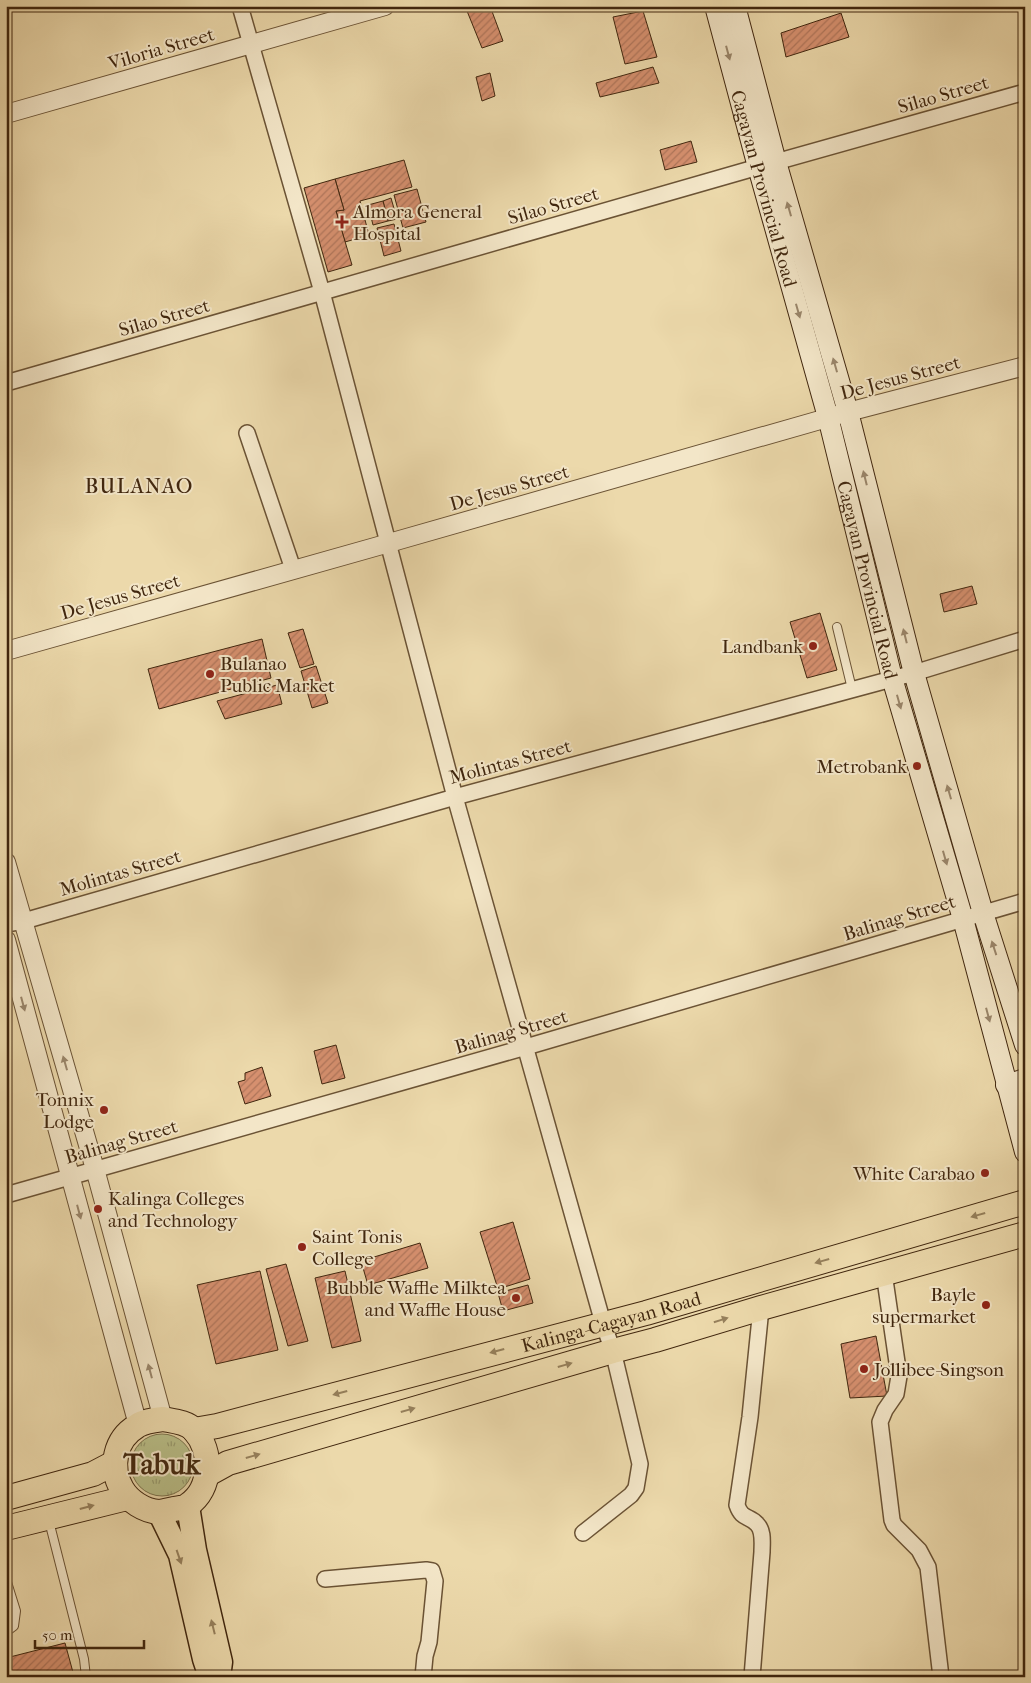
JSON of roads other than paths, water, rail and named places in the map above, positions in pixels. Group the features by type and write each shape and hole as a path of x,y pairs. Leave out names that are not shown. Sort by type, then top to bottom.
{"highway":[{"name":"Kalinga-Cagayan Road","path":"194,1430 217,1426 646,1312 1025,1202"},
{"name":"Kalinga-Cagayan Road","path":"208,1474 228,1463 760,1308 1025,1234"},
{"path":"163,1418 181,1423 194,1430 206,1451 208,1474 200,1493 188,1506 159,1512 139,1506 127,1498 118,1482 114,1463 117,1451 125,1436 138,1425 163,1418"},
{"path":"6,1498 93,1474 114,1463"},
{"path":"6,1528 127,1498"}],"main road":[{"name":"Cagayan Provincial Road","path":"715,6 848,412 914,673 983,913 1025,1045"},
{"name":"Cagayan Provincial Road","path":"735,6 767,164 892,678 963,919 1016,1082 1025,1152"},
{"path":"159,1512 180,1555 204,1660 207,1668 218,1676 221,1662 195,1550 188,1506"}],"street":[{"path":"240,6 322,292 455,797 603,1323 613,1351 640,1464 639,1478 631,1496 583,1533"},
{"name":"Viloria Street","path":"6,114 385,6"},
{"name":"Silao Street","path":"6,383 767,164 1025,92"},
{"name":"De Jesus Street","path":"6,651 293,569 389,544 828,417 1025,366"},
{"path":"247,434 293,569"},
{"name":"Molintas Street","path":"6,924 24,921 455,797 914,673 1025,639"},
{"path":"6,862 95,1169 163,1418"},
{"name":"Balinag Street","path":"6,1195 526,1047 1025,901"},
{"path":"6,940 138,1425"},
{"path":"884,1274 899,1376 896,1394 885,1410 880,1422 892,1520 894,1525 919,1550 928,1567 941,1677"},
{"path":"752,1677 762,1533 757,1524 742,1516 739,1511 738,1496 750,1417 760,1308"},
{"path":"325,1579 426,1570 432,1572 435,1581 429,1642 425,1656 423,1677"}],"lane":[{"path":"837,627 852,690"},
{"path":"48,1517 84,1659 86,1677"},
{"path":"6,1579 16,1611 14,1626 6,1632"}],"place":[{"name":"Almora General Hospital","path":"342,222"},
{"name":"Landbank","path":"813,646"},
{"name":"Bulanao Public Market","path":"210,674"},
{"name":"Metrobank","path":"917,766"},
{"name":"Tonnix Lodge","path":"104,1110"},
{"name":"White Carabao","path":"985,1173"},
{"name":"Kalinga Colleges and Technology","path":"98,1209"},
{"name":"Saint Tonis College","path":"302,1247"},
{"name":"Bubble Waffle Milktea and Waffle House","path":"516,1298"},
{"name":"Bayle supermarket","path":"986,1305"},
{"name":"Jollibee-Singson","path":"864,1369"}],"district":[{"name":"BULANAO","path":"139,486"},
{"name":"Tabuk","path":"162,1464"}]}
